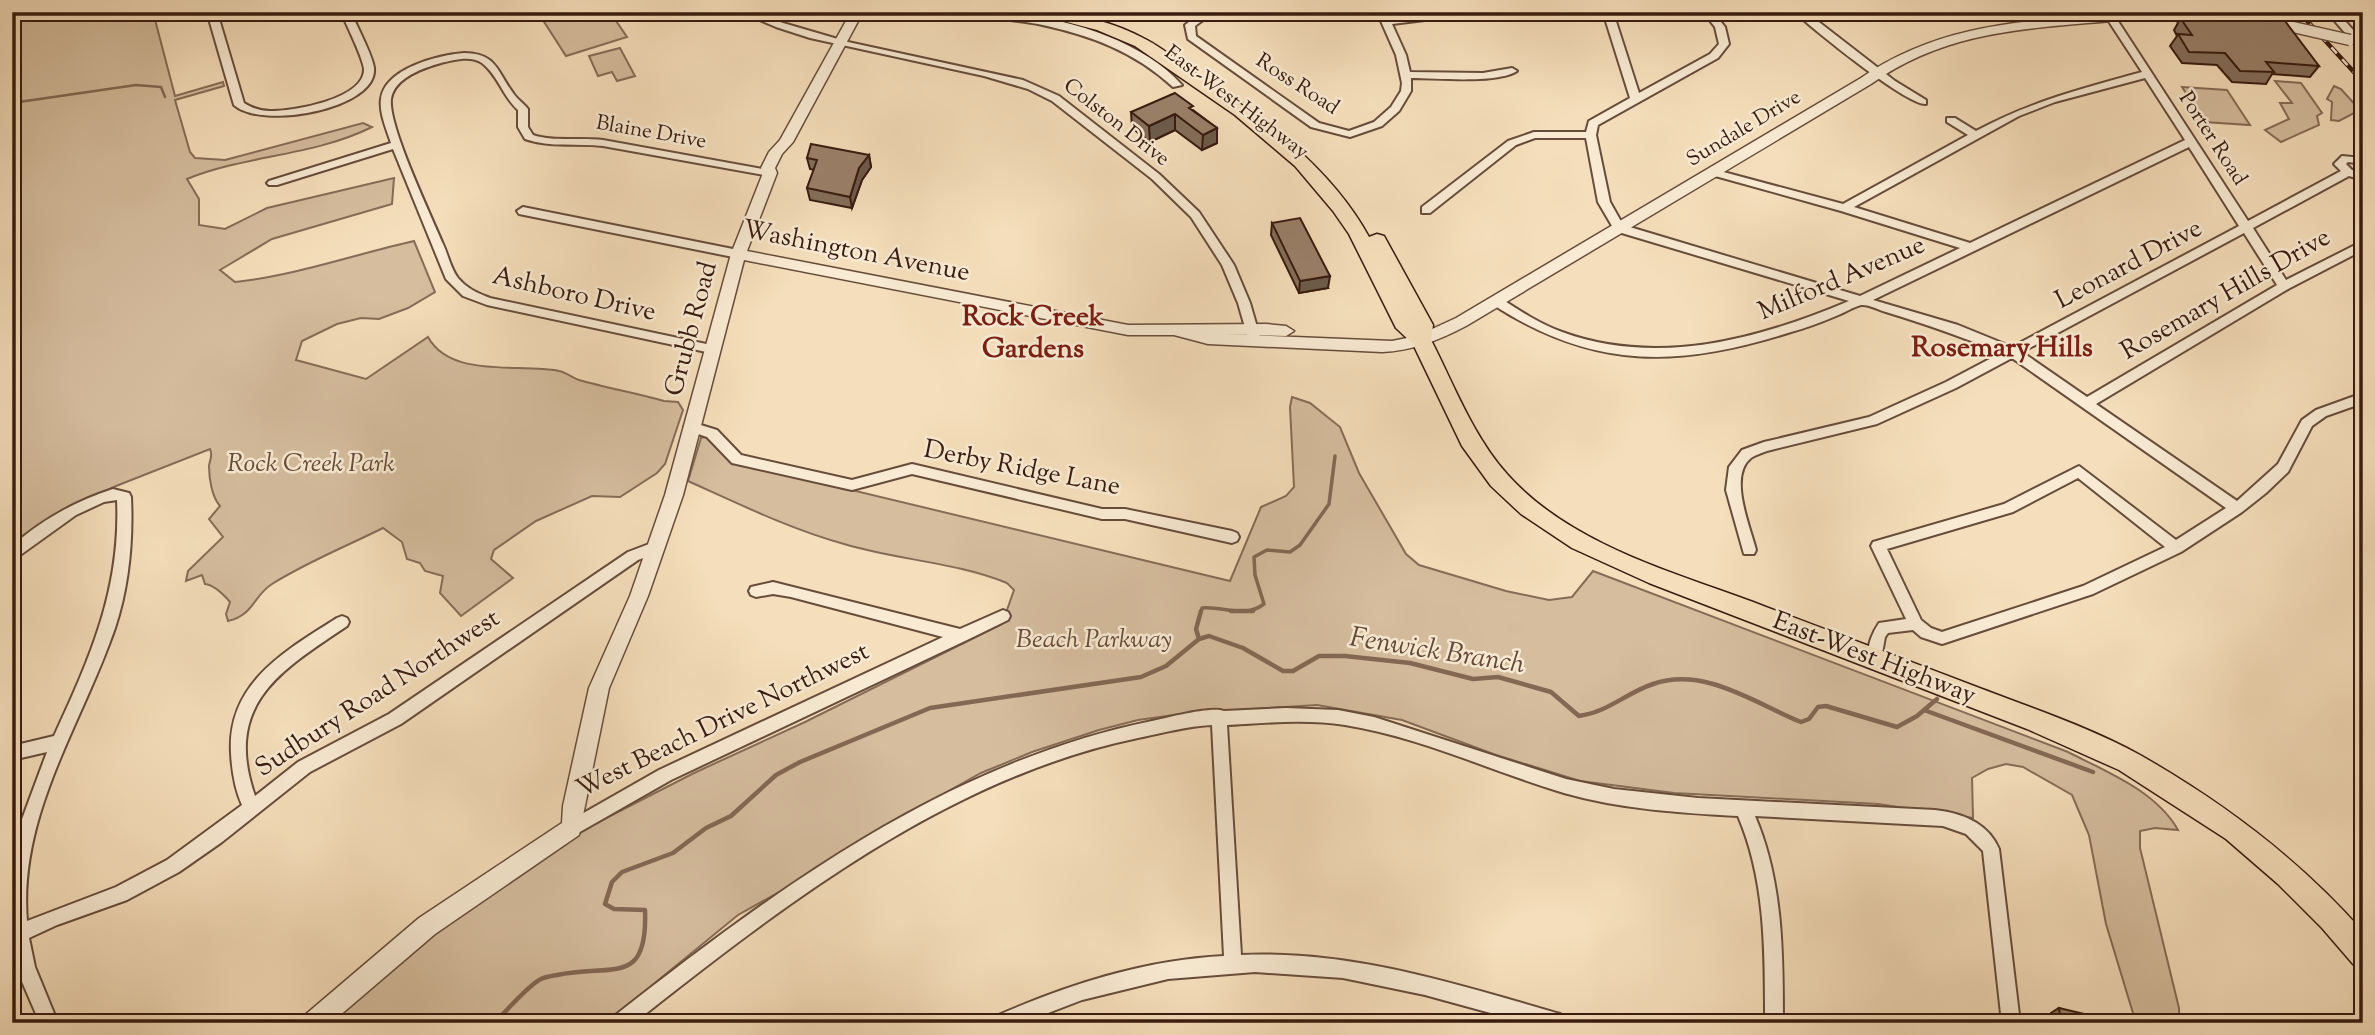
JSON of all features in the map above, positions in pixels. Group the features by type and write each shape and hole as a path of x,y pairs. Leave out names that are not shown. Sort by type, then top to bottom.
{"main road":[{"name":"East-West Highway","path":"1046,12 1103,27 1141,43 1156,60 1262,127 1323,185 1359,234 1406,328 1421,340 1470,440 1499,480 1529,508 1580,542 1657,576 2036,721 2117,756 2162,781 2236,830 2288,875 2332,918 2363,954"},
{"name":"East-West Highway","path":"1077,12 1147,37 1240,100 1299,146 1328,174 1357,209 1385,251 1423,325 1421,340"}],"street":[{"path":"212,12 239,105 250,113 274,116 295,113 338,100 365,84 369,78 369,68 346,12"},
{"name":"Colston Drive","path":"746,12 798,33 1003,78 1029,86 1056,99 1157,179 1193,212 1215,241 1254,334"},
{"name":"Grubb Road","path":"572,828 573,806 599,688 657,547 738,254 770,173 778,170 785,155 783,147 857,12"},
{"name":"East-West Highway","path":"990,12 1100,36 1156,60 1177,85"},
{"name":"Ross Road","path":"1209,12 1190,25 1191,37 1315,125 1342,134 1368,130 1385,118 1406,91 1406,75"},
{"path":"1466,12 1384,17 1401,55 1406,75 1483,76 1512,71"},
{"path":"1608,12 1636,99"},
{"path":"1708,12 1724,37 1724,44 1714,57 1593,124 1591,135 1604,202 1619,228 1954,328 2014,353 2089,402 2238,508"},
{"path":"1800,12 1877,72 1922,102"},
{"path":"2332,12 2357,43"},
{"name":"Sundale Drive","path":"1421,340 1442,332 1496,301 1877,72 1920,50 1963,36 2109,15"},
{"name":"Porter Road","path":"2109,15 2284,286"},
{"path":"2272,17 2284,25 2357,43"},
{"name":"Blaine Drive","path":"398,144 386,112 386,97 394,83 425,65 442,59 472,57 488,63 504,91 523,109 523,127 528,137 544,142 580,140 603,143 770,173"},
{"path":"1845,208 2015,114 2051,100 2147,74"},
{"path":"1951,120 1975,135"},
{"path":"1426,210 1512,143 1534,135 1591,135"},
{"name":"Milford Avenue","path":"1496,301 1558,336 1596,346 1657,351 1713,348 1761,339 1811,323 1862,300 2190,142"},
{"path":"273,184 398,144"},
{"name":"Ashboro Drive","path":"398,144 453,279 467,293 486,300 711,349"},
{"name":"Leonard Drive","path":"1749,550 1733,490 1736,467 1747,454 1765,447 1872,421 2014,353 2348,172 2341,167 2342,159 2363,161"},
{"path":"1712,172 1845,208 1972,248"},
{"path":"2348,172 2363,177"},
{"name":"Washington Avenue","path":"523,212 1128,330 1180,332 1208,339 1254,334 1390,348 1421,340"},
{"name":"Rosemary Hills Drive","path":"2089,402 2284,286 2363,245"},
{"path":"2176,548 2079,471 2008,508 1878,546 1916,624 1926,634 1942,638 2088,590 2176,548 2238,508 2283,468 2307,423 2321,413 2363,398"},
{"name":"Derby Ridge Lane","path":"691,427 712,433 737,459 852,485 912,469 1102,514 1125,514 1232,537"},
{"path":"12,555 67,514 105,496 121,494 124,501 122,554 115,602 97,654 35,793 20,845 15,935 49,1023"},
{"name":"Sudbury Road Northwest","path":"15,935 103,902 149,880 204,845 304,766 383,727 633,556 657,547"},
{"path":"756,591 773,588 803,593 962,636"},
{"name":"West Beach Drive Northwest","path":"313,1023 427,926 572,828 665,775 1003,616"},
{"path":"253,808 244,789 237,746 238,727 244,707 258,687 278,667 342,622"},
{"path":"1875,660 1878,636 1884,626 1916,624"},
{"path":"619,1023 704,957 803,887 890,833 1033,760 1091,740 1161,723 1259,714 1340,718 1434,740 1524,773 1585,791 1653,803 1809,809 1958,822 1982,837 1991,849 2011,1023"},
{"path":"1219,716 1233,963"},
{"path":"12,752 56,743"},
{"path":"1743,808 1759,848 1771,925 1774,1023"},
{"path":"1000,1023 1057,999 1102,985 1174,969 1233,963 1293,964 1367,973 1536,1019 1560,1023"}],"green space":[{"name":"Rock Creek Park","path":"12,12 153,12 175,96 223,82 224,86 175,100 190,152 195,158 225,160 363,123 372,127 327,144 233,165 187,179 199,199 199,225 225,229 267,208 394,178 392,204 272,239 220,270 235,282 257,279 414,241 435,292 408,308 379,319 361,318 337,324 302,341 296,360 366,379 428,337 439,350 453,359 469,364 559,371 590,383 678,402 683,410 665,464 657,473 620,497 592,496 536,521 494,550 491,559 513,578 461,616 440,593 443,576 425,571 420,563 407,559 402,542 383,528 285,576 266,589 243,614 228,621 226,614 230,602 222,593 205,584 202,575 186,581 188,571 223,537 209,519 220,506 210,482 210,449 116,486 55,515 12,548"},
{"path":"559,12 610,12 627,37 566,56 541,17"},
{"path":"620,48 635,76 617,81 612,72 598,76 589,56"},
{"path":"2275,81 2301,83 2322,113 2317,116 2319,125 2281,142 2265,130 2289,119 2280,103 2292,103"},
{"path":"2334,86 2341,89 2360,110 2339,121 2331,120 2332,102 2327,99"},
{"path":"2182,87 2227,90 2250,125 2204,122"},
{"name":"Beach Parkway","path":"1292,397 1310,403 1340,427 1359,473 1406,554 1419,565 1506,591 1549,600 1572,597 1593,571 2068,752 2144,793 2169,816 2178,830 2155,828 2140,831 2140,848 2179,1008 2179,1023 2136,1023 2106,924 2089,835 2072,795 2023,767 2006,764 1988,769 1972,778 1973,818 1878,804 1674,793 1580,781 1496,755 1402,720 1317,705 1189,713 1138,720 1032,752 981,773 868,836 790,886 738,915 606,1023 327,1023 431,935 569,837 694,773 805,722 1002,624 1014,590 1007,583 967,570 824,538 765,516 688,481 701,438 707,436 731,461 1230,581 1261,507 1286,496 1294,487 1290,407"}],"building":[{"path":"2186,12 2269,12 2272,16 2282,17 2319,66 2266,62 2274,72 2240,71 2225,53 2189,52 2178,34 2192,35 2181,19 2190,19"},
{"path":"1175,93 1193,106 1189,108 1217,128 1203,135 1175,114 1149,126 1131,112"},
{"path":"811,144 869,155 859,168 850,197 807,188 817,160 807,158"},
{"path":"1300,218 1330,276 1300,281 1272,223"},
{"path":"2059,1008 2093,1016 2094,1023 2061,1023"}],"waterway":[{"path":"12,103 136,85 161,87 165,97"},
{"path":"1249,611 1264,604 1255,575 1254,557 1267,550 1290,552 1300,545 1329,504 1335,456"},
{"path":"1201,612 1202,608 1241,611"},
{"path":"1199,639 1196,629 1201,611"},
{"path":"1231,611 1241,611"},
{"path":"1241,611 1249,611"},
{"name":"Fenwick Branch","path":"1199,639 1209,636 1243,648 1283,671 1293,671 1319,656 1345,656 1410,663 1473,679 1498,677 1551,692 1579,716 1599,711 1653,684 1672,680 1711,683 1801,722 1809,719 1818,707 1826,706 1897,727 1924,710"},
{"name":"Fenwick Branch","path":"494,1023 541,979 577,972 610,970 633,962 640,951 644,935 645,910 614,909 605,904 612,882 622,872 673,853 706,828 731,816 776,775 800,762 930,708 1141,677 1166,666 1199,639"},
{"name":"Fenwick Branch","path":"1924,710 1937,699"},
{"path":"1924,710 2093,772"}],"railway":[{"path":"2299,12 2363,82"}],"district":[{"name":"Rock Creek Gardens","path":"1033,334"},
{"name":"Rosemary Hills","path":"2002,349"}]}
